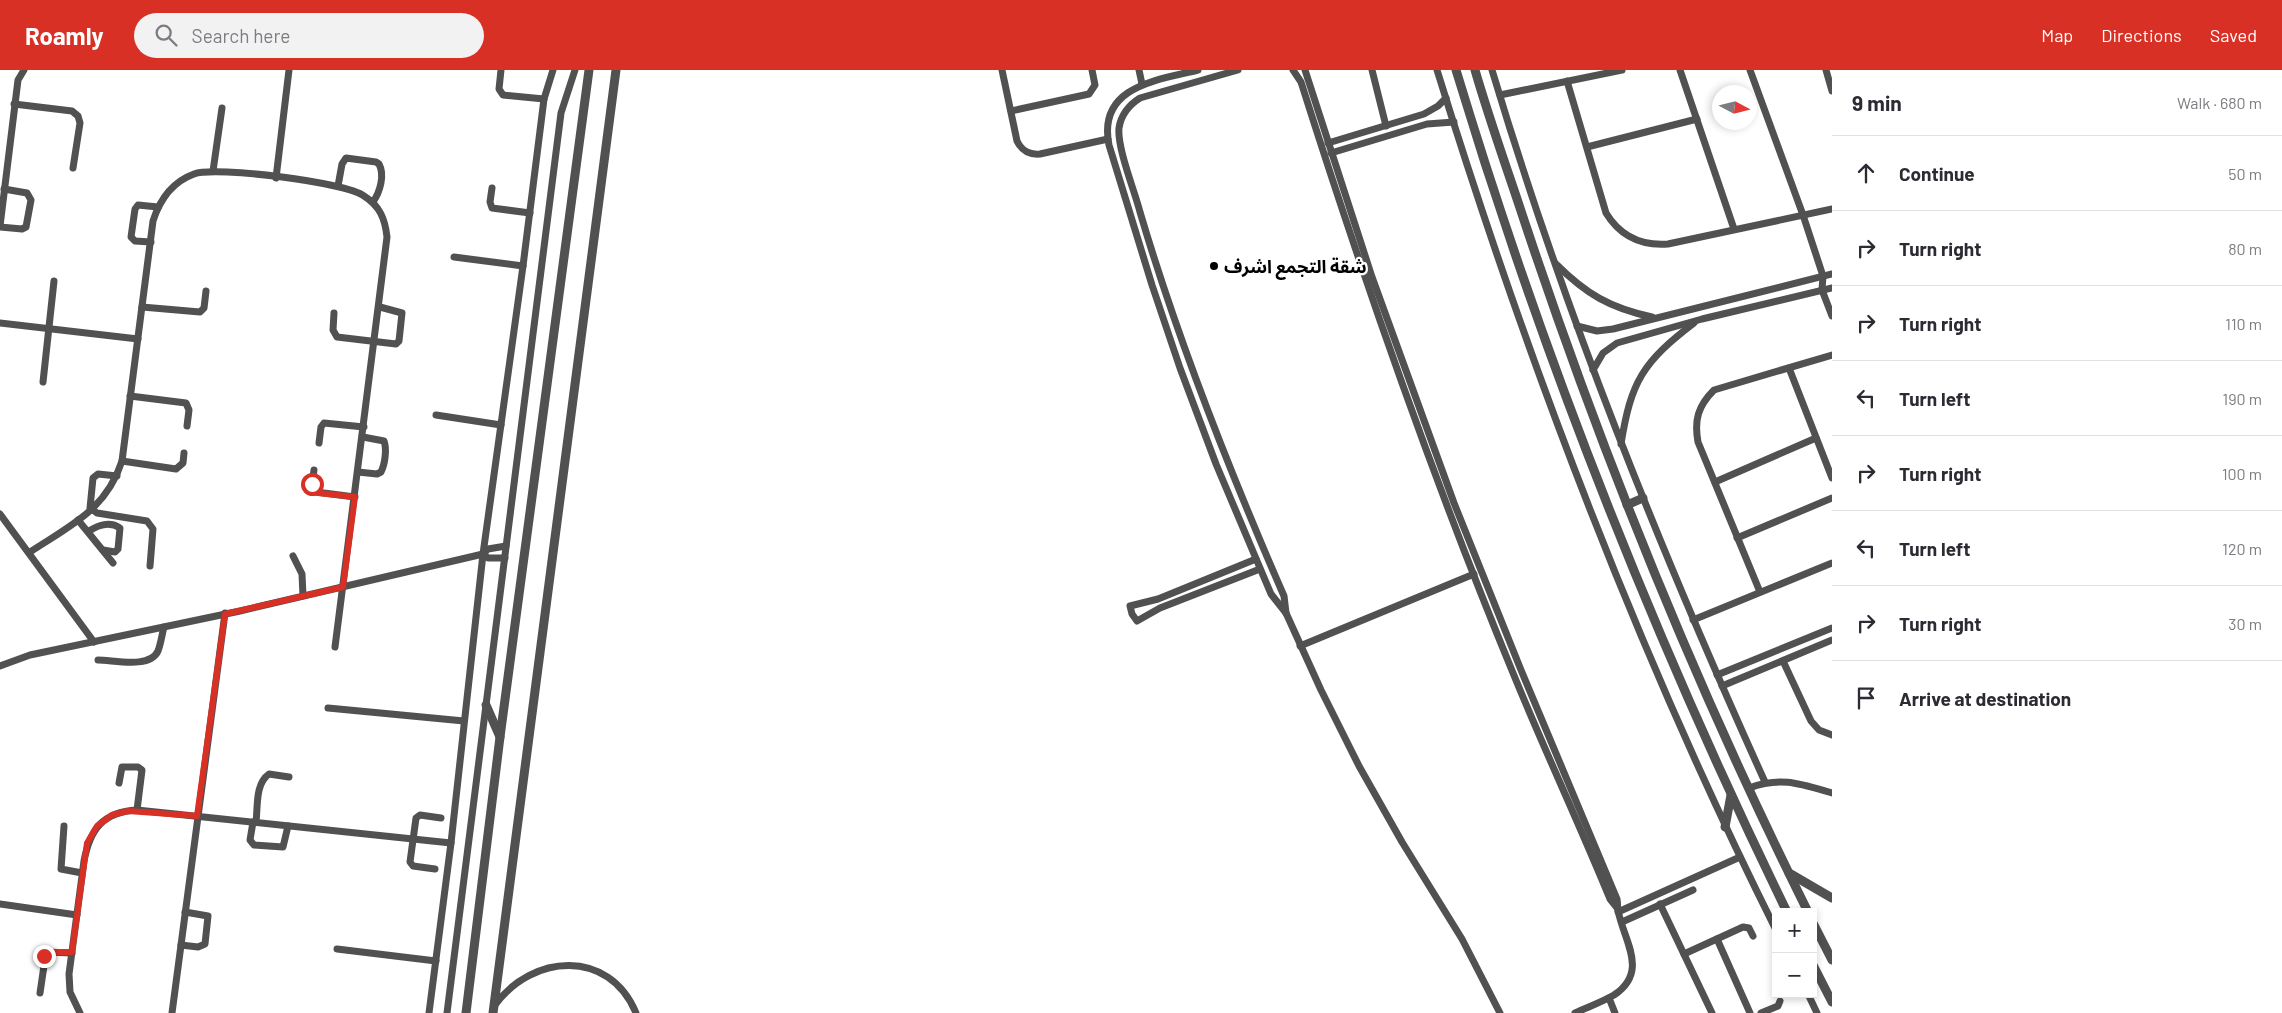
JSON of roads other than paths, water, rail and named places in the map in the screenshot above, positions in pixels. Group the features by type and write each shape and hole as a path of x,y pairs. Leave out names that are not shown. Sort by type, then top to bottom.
{"street":[{"path":"4,189 27,193 31,200 26,227 22,230 0,227 4,189 14,104 18,80 24,70"},
{"path":"276,178 289,70"},
{"path":"501,70 499,88 503,95 544,100"},
{"path":"429,1013 451,844 483,554 524,266 544,100 553,70"},
{"path":"447,1013 562,113 575,70"},
{"path":"466,1013 500,737 590,70"},
{"path":"494,1009 616,70"},
{"path":"1002,70 1017,141 1023,150 1028,153 1040,154 1108,139"},
{"path":"1011,111 1087,95 1095,85 1092,70"},
{"path":"1138,70 1142,84"},
{"path":"1198,70 1142,84 1128,92 1117,103 1110,116 1108,139 1152,285 1180,368 1235,512 1274,599 1286,613"},
{"path":"1238,70 1146,95 1130,105 1123,116 1119,134 1131,180 1159,274 1189,364 1245,508 1284,596 1286,613 1300,646 1363,773 1402,842 1462,939 1500,1013"},
{"path":"1293,70 1301,82 1331,153 1417,413"},
{"path":"1305,70 1365,279 1451,505 1474,574 1513,673 1610,899 1618,910"},
{"path":"1372,70 1386,126"},
{"path":"1437,70 1517,310 1593,519 1618,582 1725,827 1772,922"},
{"path":"1456,70 1502,214 1540,322 1642,587 1706,741 1785,908"},
{"path":"1475,70 1550,297 1627,505 1666,600 1749,788 1806,908"},
{"path":"1492,70 1553,262 1621,444 1693,620 1765,782"},
{"path":"1500,95 1622,70"},
{"path":"1680,70 1734,229"},
{"path":"1593,370 1603,353 1618,343 1697,320 1832,288 1823,276 1803,215 1750,70"},
{"path":"1826,70 1832,91"},
{"path":"1567,81 1606,214 1617,228 1632,239 1658,245 1832,209"},
{"path":"1325,142 1386,126 1428,112 1446,98"},
{"path":"14,104 72,111 78,116 80,123 73,168"},
{"path":"213,171 222,108"},
{"path":"1428,112 1432,122"},
{"path":"1587,146 1697,120"},
{"path":"1402,121 1405,130"},
{"path":"1331,153 1432,122 1454,122"},
{"path":"338,186 342,164 346,158 376,162 381,167 380,187 373,202"},
{"path":"30,552 92,510 107,494 117,476 122,461 151,242 158,207 168,191 181,180 196,173 213,171 338,186 362,194 373,202 385,222 388,238 335,647"},
{"path":"1121,183 1131,180"},
{"path":"492,188 490,202 492,208 530,213"},
{"path":"151,242 135,240 131,237 135,209 138,205 158,207"},
{"path":"454,257 524,266"},
{"path":"1553,262 1579,286 1599,299 1621,309 1654,318"},
{"path":"1577,326 1588,330 1605,331 1832,274"},
{"path":"1823,276 1822,290 1832,316"},
{"path":"43,382 54,281"},
{"path":"142,307 200,312 204,308 206,291"},
{"path":"334,313 333,330 335,336 394,345 398,343 403,317 400,311 380,307"},
{"path":"1621,444 1628,404 1644,370 1661,349 1697,320"},
{"path":"0,322 138,339"},
{"path":"1760,592 1698,442 1696,428 1698,414 1704,401 1714,390 1832,355"},
{"path":"1180,368 1189,364"},
{"path":"1789,368 1832,478"},
{"path":"130,396 186,403 190,410 187,426"},
{"path":"436,415 501,425"},
{"path":"318,444 321,426 324,423 364,427"},
{"path":"358,472 377,474 381,472 383,467 386,445 384,441 363,437"},
{"path":"1715,482 1816,438"},
{"path":"122,461 176,469 183,463 184,453"},
{"path":"314,470 312,484 316,492 355,497"},
{"path":"117,476 98,474 93,478 89,505 97,513 147,521 151,524 154,529 150,566"},
{"path":"1627,505 1643,498"},
{"path":"1737,538 1832,498"},
{"path":"1451,505 1616,896 1618,910 1632,950 1632,969 1624,986 1609,998 1575,1013"},
{"path":"1235,512 1245,508"},
{"path":"0,514 30,552 94,642"},
{"path":"78,520 89,531 113,563"},
{"path":"89,531 101,524 117,525 120,528 118,549 115,552 104,550"},
{"path":"0,666 30,656 343,587 483,554 488,548 506,546"},
{"path":"483,554 488,558 505,558"},
{"path":"293,556 302,574 303,596"},
{"path":"1256,559 1158,599 1130,606 1132,614 1137,621 1160,608 1260,569"},
{"path":"1693,620 1832,563"},
{"path":"1300,646 1474,574"},
{"path":"1642,587 1651,586 1658,580"},
{"path":"1650,607 1657,602 1666,600"},
{"path":"172,1013 225,614"},
{"path":"98,660 142,661 152,658 158,651 164,627"},
{"path":"1717,676 1832,628"},
{"path":"1722,686 1832,640"},
{"path":"1783,660 1811,721 1819,730 1832,734"},
{"path":"1513,673 1521,670"},
{"path":"486,705 500,737"},
{"path":"328,708 464,721"},
{"path":"119,782 122,767 138,767 142,770 137,810"},
{"path":"288,777 269,774 260,783 250,840 254,845 283,847 288,826"},
{"path":"1749,788 1765,782 1788,781 1832,794"},
{"path":"1725,827 1731,794"},
{"path":"80,1013 70,992 72,952 87,843 97,826 112,815 137,810 451,844"},
{"path":"435,869 410,864 417,816 441,818"},
{"path":"64,826 61,869 82,874"},
{"path":"1618,910 1740,857"},
{"path":"1788,873 1832,898"},
{"path":"1622,922 1693,890"},
{"path":"0,904 77,915"},
{"path":"1660,904 1712,1013"},
{"path":"181,945 198,947 206,944 208,916 185,912"},
{"path":"1684,954 1745,927 1750,930 1753,936"},
{"path":"1817,931 1832,960"},
{"path":"1717,939 1750,1013"},
{"path":"337,949 436,961"},
{"path":"40,993 46,952 72,952"},
{"path":"494,1009 508,990 525,978 545,970 576,966 598,970 611,977 622,987 636,1013"},
{"path":"1817,973 1832,1002"},
{"path":"1609,998 1615,1013"},
{"path":"1810,998 1817,1013"},
{"path":"1761,1013 1778,1006 1780,1001"}],"place":[{"name":"شقة التجمع اشرف","path":"1214,266"}]}
